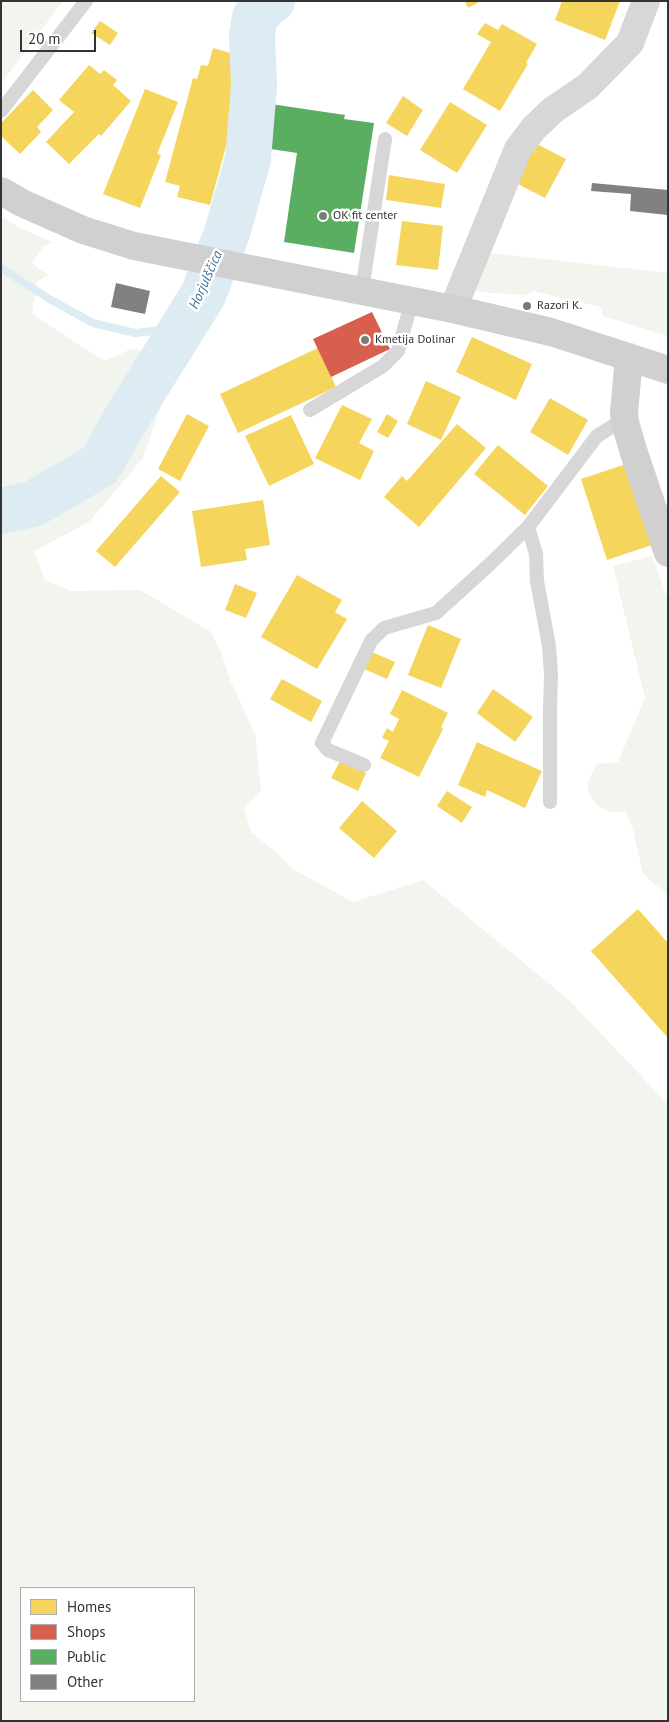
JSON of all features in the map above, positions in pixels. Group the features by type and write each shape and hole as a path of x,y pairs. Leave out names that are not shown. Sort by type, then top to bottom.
{"street":[{"path":"452,309 518,149 534,128 553,110 588,86 630,43 646,1"},
{"path":"1,191 22,203 83,230 134,246 452,309 551,332 668,370"},
{"path":"629,357 624,413 625,422 668,553"}],"lane":[{"path":"1,111 86,1"},
{"path":"362,290 385,139"},
{"path":"310,410 382,366 398,351 412,300"},
{"path":"364,765 328,750 322,744 371,641 384,628 436,613 528,527 597,436 613,426 625,422"},
{"path":"528,527 536,554 537,581 549,646 551,675 550,802"}],"shaded area":[{"path":"1,1 63,1 1,84"},
{"path":"1,216 20,228 52,242 43,247 32,263 48,275 37,282 32,314 104,361 131,349 149,351 163,368 166,391 143,458 89,522 34,551 45,580 72,591 140,590 210,631 221,652 230,680 255,734 261,791 244,808 251,832 277,853 291,868 353,902 423,880 569,1000 668,1104 668,1721 1,1721"},
{"path":"483,252 668,273 668,336 603,316 601,307 533,291 527,295 478,292 474,281"},
{"path":"652,556 668,600 668,896 643,874 633,830 626,812 610,812 599,807 589,794 587,784 597,764 618,762 645,698 613,566"}],"building: Homes":[{"path":"465,1 481,1 468,8"},
{"path":"562,1 620,1 605,40 555,20"},
{"path":"100,21 118,33 110,45 91,33"},
{"path":"485,23 498,30 502,24 537,44 526,63 528,64 500,111 463,89 491,42 477,34"},
{"path":"213,48 237,55 238,90 241,91 210,205 177,197 180,186 165,182 193,78 197,79 201,65 208,66"},
{"path":"89,65 100,74 104,70 117,80 113,85 131,101 101,136 99,134 69,164 46,142 74,112 59,100"},
{"path":"145,89 178,102 157,154 161,155 140,208 103,194"},
{"path":"33,90 53,110 37,127 41,132 20,154 1,136 1,123"},
{"path":"403,96 423,110 407,136 386,123"},
{"path":"450,102 487,125 457,173 420,150"},
{"path":"533,142 566,159 545,198 512,181"},
{"path":"389,175 445,184 441,208 386,200"},
{"path":"402,221 443,226 438,270 396,265"},
{"path":"472,337 532,364 516,400 456,372"},
{"path":"318,348 336,387 238,433 220,394"},
{"path":"426,381 461,397 441,440 407,424"},
{"path":"550,398 588,420 568,455 530,432"},
{"path":"342,405 372,419 359,443 374,451 360,480 315,458"},
{"path":"187,414 209,426 180,481 158,469"},
{"path":"387,414 398,421 388,438 377,432"},
{"path":"291,415 314,464 269,486 245,436"},
{"path":"457,424 486,448 419,527 384,497 402,476 407,481"},
{"path":"498,445 548,486 525,515 474,474"},
{"path":"626,464 652,545 607,560 581,479"},
{"path":"161,476 180,492 115,567 96,551"},
{"path":"263,500 270,545 245,549 247,560 201,567 192,511"},
{"path":"297,575 342,600 335,612 347,619 317,669 261,637"},
{"path":"235,584 257,593 246,618 225,610"},
{"path":"428,625 461,639 441,688 408,675"},
{"path":"372,652 395,662 387,679 364,669"},
{"path":"282,679 322,701 311,722 270,699"},
{"path":"493,689 533,717 515,742 477,713"},
{"path":"402,690 448,713 441,727 443,729 419,777 380,758 389,741 382,738 387,728 393,732 399,719 390,714"},
{"path":"477,742 542,771 525,808 487,790 485,797 458,785"},
{"path":"340,761 366,773 358,791 331,778"},
{"path":"447,791 472,807 462,823 437,806"},
{"path":"362,801 397,831 374,858 339,828"},
{"path":"638,909 668,943 668,1038 591,951"}],"building: Shops":[{"path":"372,312 390,349 331,377 313,339"}],"building: Public":[{"path":"264,103 345,115 344,119 374,123 354,253 284,242 297,153 258,147"}],"building: Other":[{"path":"592,183 668,190 668,215 630,211 631,194 591,191"},
{"path":"116,283 150,291 145,314 111,307"}],"waterway":[{"name":"Horjulščica","path":"1,511 33,504 100,465 127,417 203,295 227,233 248,159 254,86 252,34 255,17 267,3 272,1"},
{"path":"1,268 51,300 93,323 135,333 181,328"}],"place":[{"name":"OK fit center","path":"323,216"},
{"name":"Razori K.","path":"527,306"},
{"name":"Kmetija Dolinar","path":"365,340"}]}
